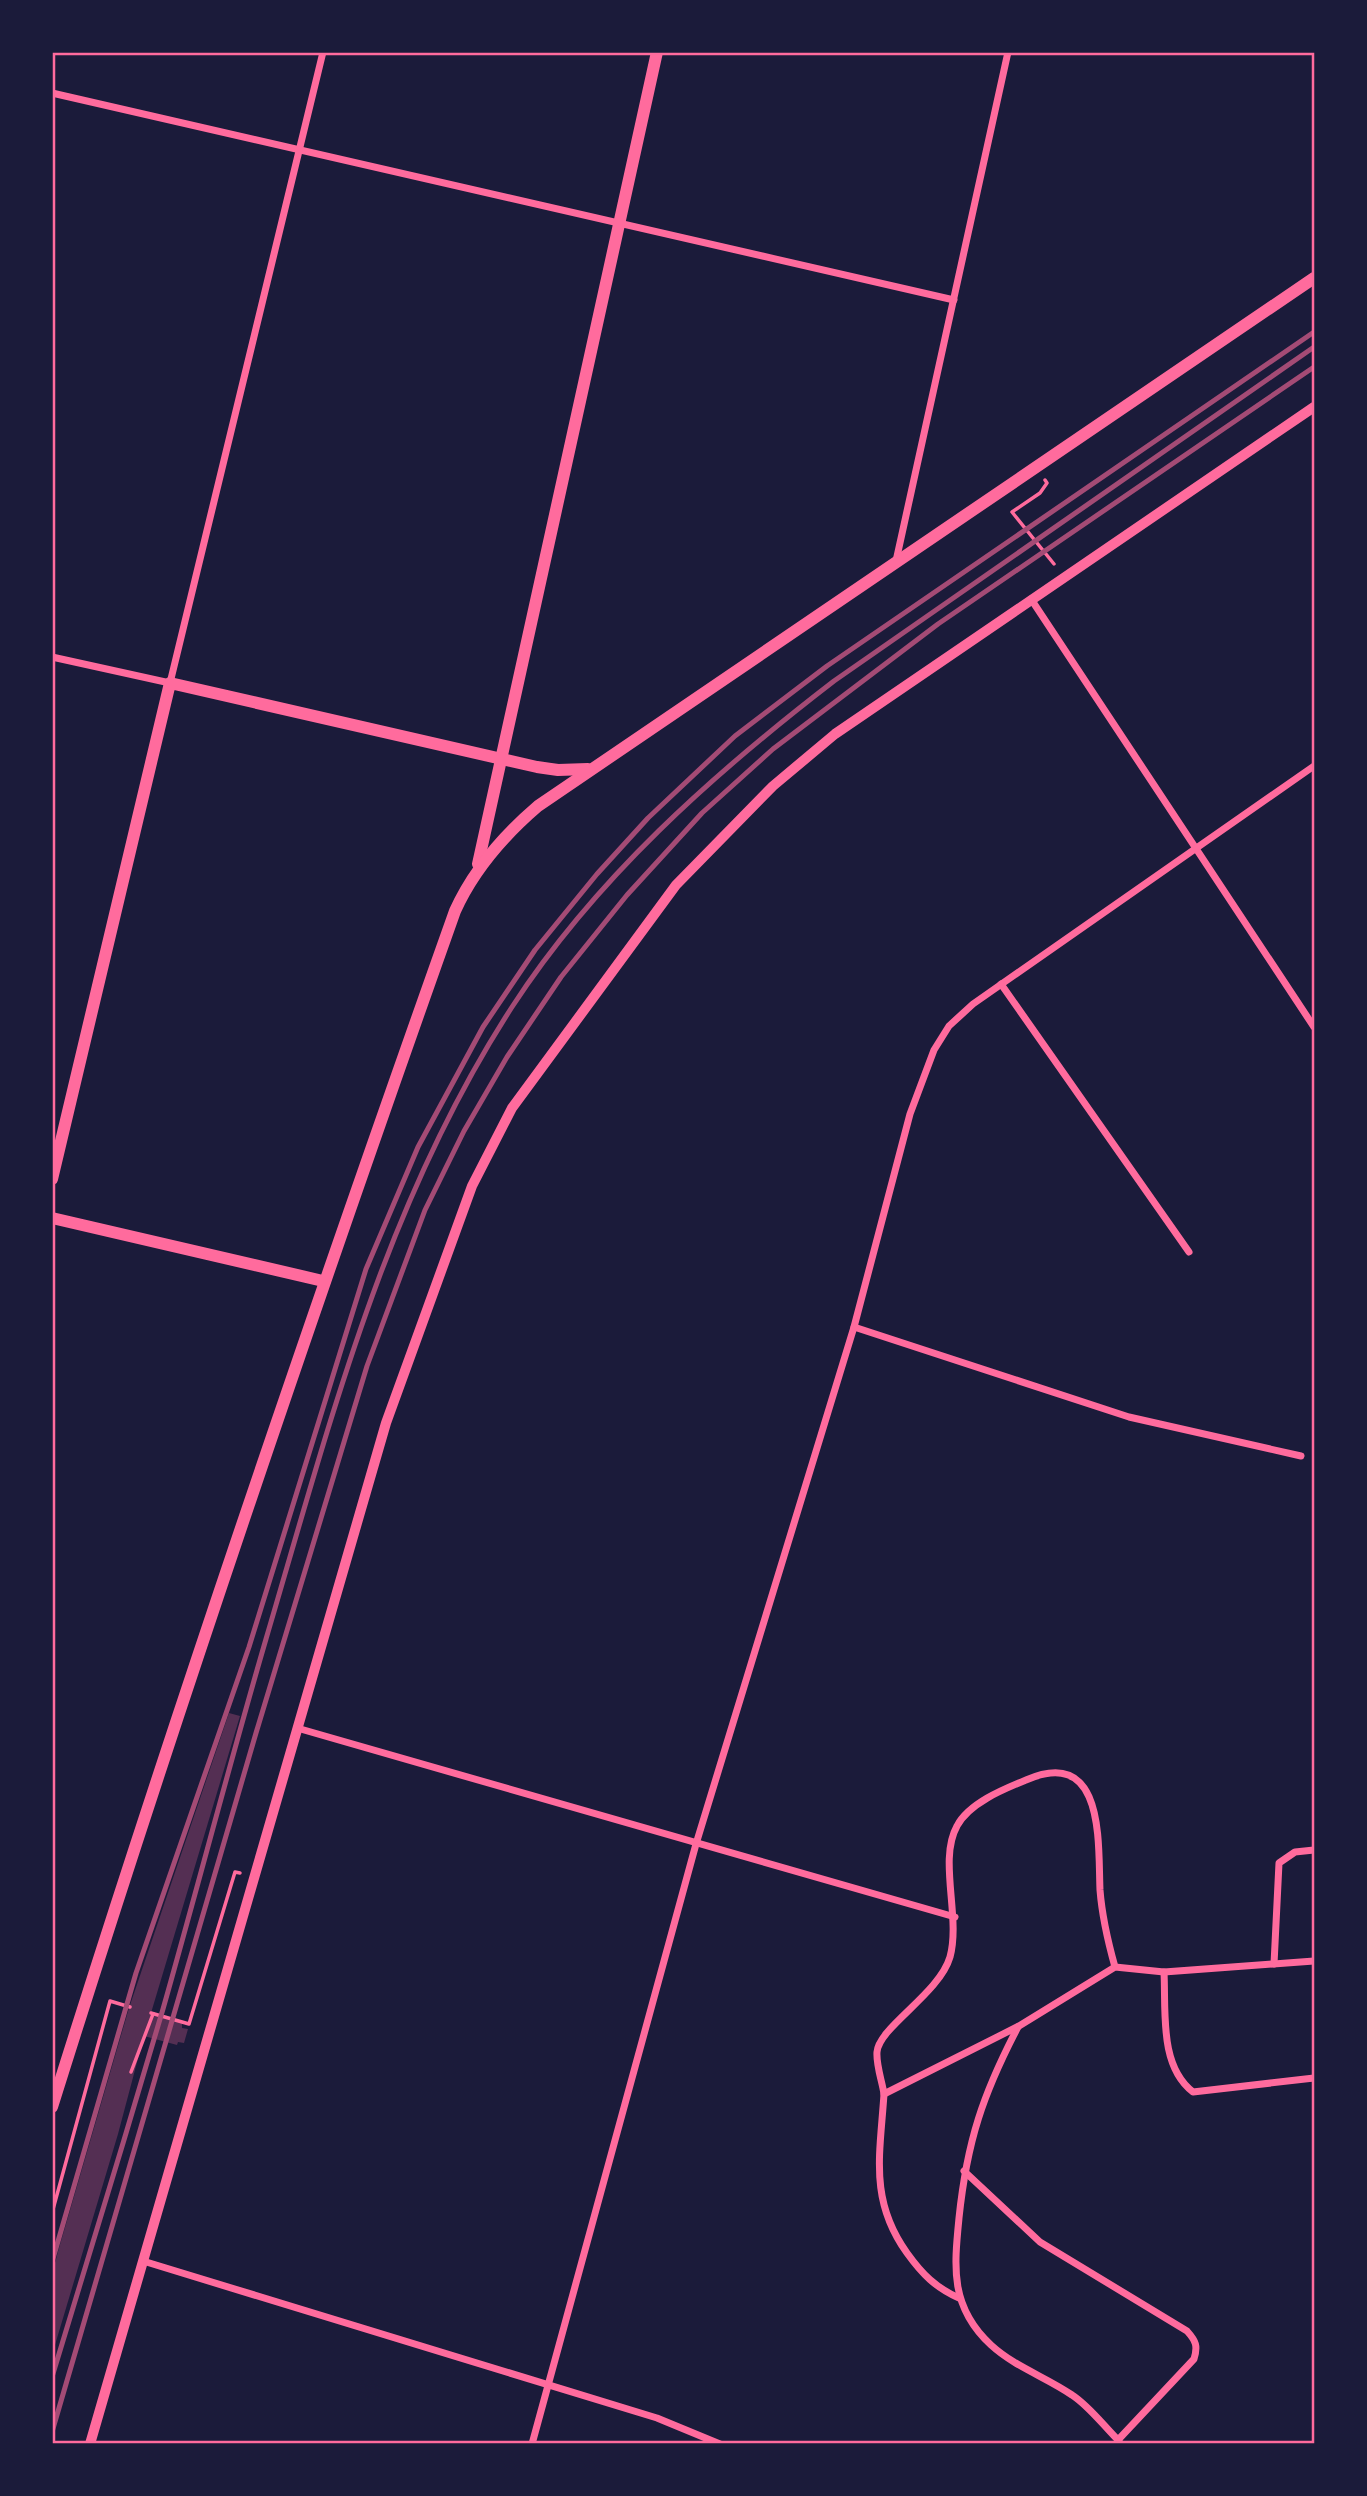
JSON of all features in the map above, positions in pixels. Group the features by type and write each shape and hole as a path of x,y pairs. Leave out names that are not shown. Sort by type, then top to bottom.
{"main road":[{"path":"478,868 657,52"},
{"path":"52,2107 148,1801 323,1281 455,911 478,868 501,840 538,806 1314,278"},
{"path":"52,1179 170,683 558,770 592,769"},
{"path":"52,1218 323,1281"}],"street":[{"path":"52,657 170,683 323,52"},
{"path":"896,562 1008,52"},
{"path":"52,93 954,300"},
{"path":"90,2444 386,1423 472,1186 512,1108 676,885 773,786 835,734 1314,407"},
{"path":"1031,599 1314,1027"},
{"path":"532,2444 696,1844 854,1327 910,1114 934,1050 949,1026 1001,984 1314,766"},
{"path":"1001,984 1189,1252"},
{"path":"854,1327 1129,1417 1301,1455"},
{"path":"297,1728 955,1917"},
{"path":"959,2298 932,2283 890,2230 878,2183 884,2094 877,2052 881,2040 932,1990 947,1965 955,1917 950,1873 952,1842 957,1826 968,1813 1005,1789 1042,1773 1068,1774 1082,1784 1094,1805 1100,1840 1104,1927 1115,1968"},
{"path":"1274,1964 1279,1863 1296,1852 1314,1850"},
{"path":"884,2094 1019,2026 1115,1968 1164,1972 1314,1961"},
{"path":"1164,1972 1172,2067 1180,2082 1193,2092 1314,2078"},
{"path":"964,2171 1040,2242 1187,2331 1195,2340 1197,2349 1194,2359 1119,2442 1075,2396 1012,2361 989,2344 959,2298 954,2279 964,2171 974,2123 1019,2026"},
{"path":"144,2261 657,2418 720,2444"}],"path":[{"path":"1047,483 1040,493 1012,512 1052,565"},
{"path":"131,2073 152,2013 189,2024 235,1872 256,1877"},
{"path":"52,2213 110,2001 130,2007"}],"building":[{"path":"229,1713 240,1716 151,2013 182,2023 182,2028 188,2029 184,2043 178,2042 177,2045 144,2036 118,2134 52,2355 52,2274 59,2248 129,2008"}],"railway":[{"path":"52,2262 136,1973 249,1647 366,1269 418,1147 483,1027 535,950 597,874 648,818 735,736 827,666 1314,332"},
{"path":"52,2377 163,2009 253,1685 339,1394 395,1235 429,1158 468,1081 512,1007 580,915 618,872 744,753 834,681 1314,347"},
{"path":"52,2432 256,1733 367,1366 425,1210 464,1131 507,1057 561,977 627,895 702,813 773,749 938,624 1314,367"}]}
